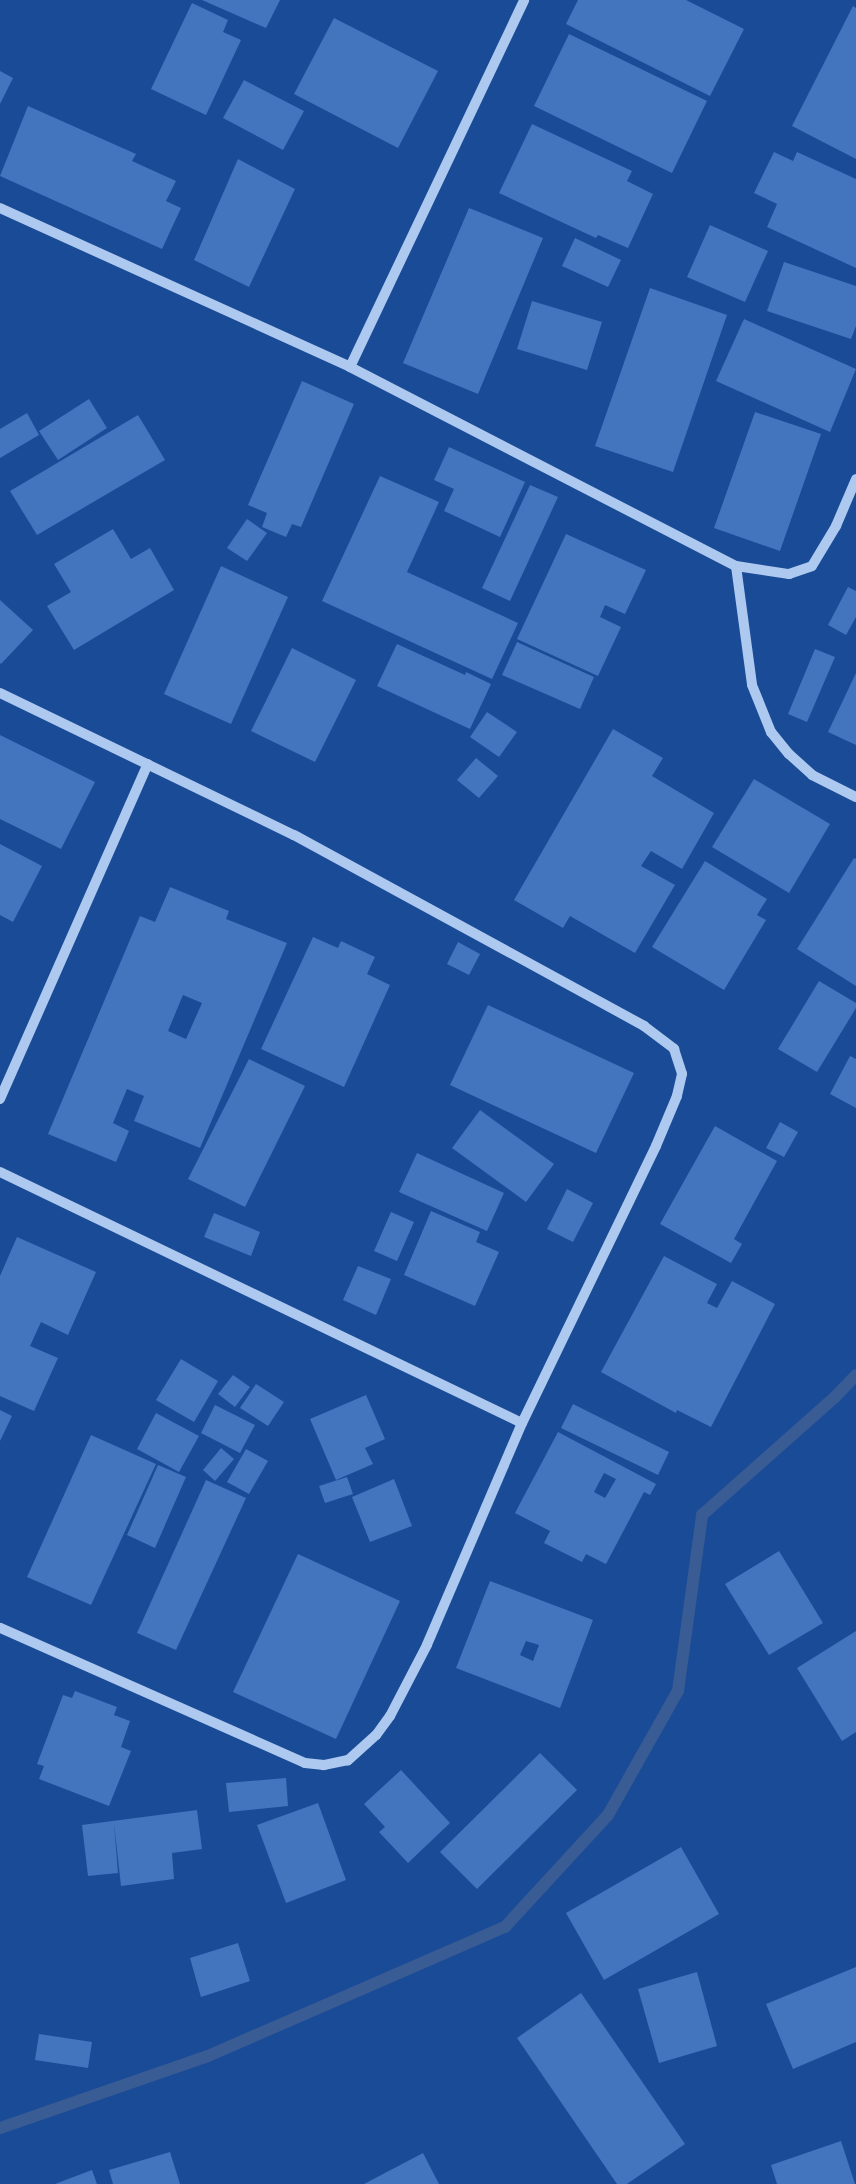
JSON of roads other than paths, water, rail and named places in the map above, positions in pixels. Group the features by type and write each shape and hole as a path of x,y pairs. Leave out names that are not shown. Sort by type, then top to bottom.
{"street":[{"path":"350,367 524,0"},
{"path":"0,208 350,367 736,566 789,574 812,566 836,526 856,479"},
{"path":"736,566 752,685 771,732 789,754 812,775 856,797"},
{"path":"0,693 294,835 644,1026 674,1049 682,1074 677,1096 656,1146 522,1423 427,1645 390,1716 376,1735 348,1760 324,1765 305,1763 0,1628"},
{"path":"0,1100 147,764"},
{"path":"0,1172 522,1423"}],"waterway":[{"path":"0,2128 208,2056 505,1927 608,1815 678,1691 702,1515 834,1398 856,1375"}]}
